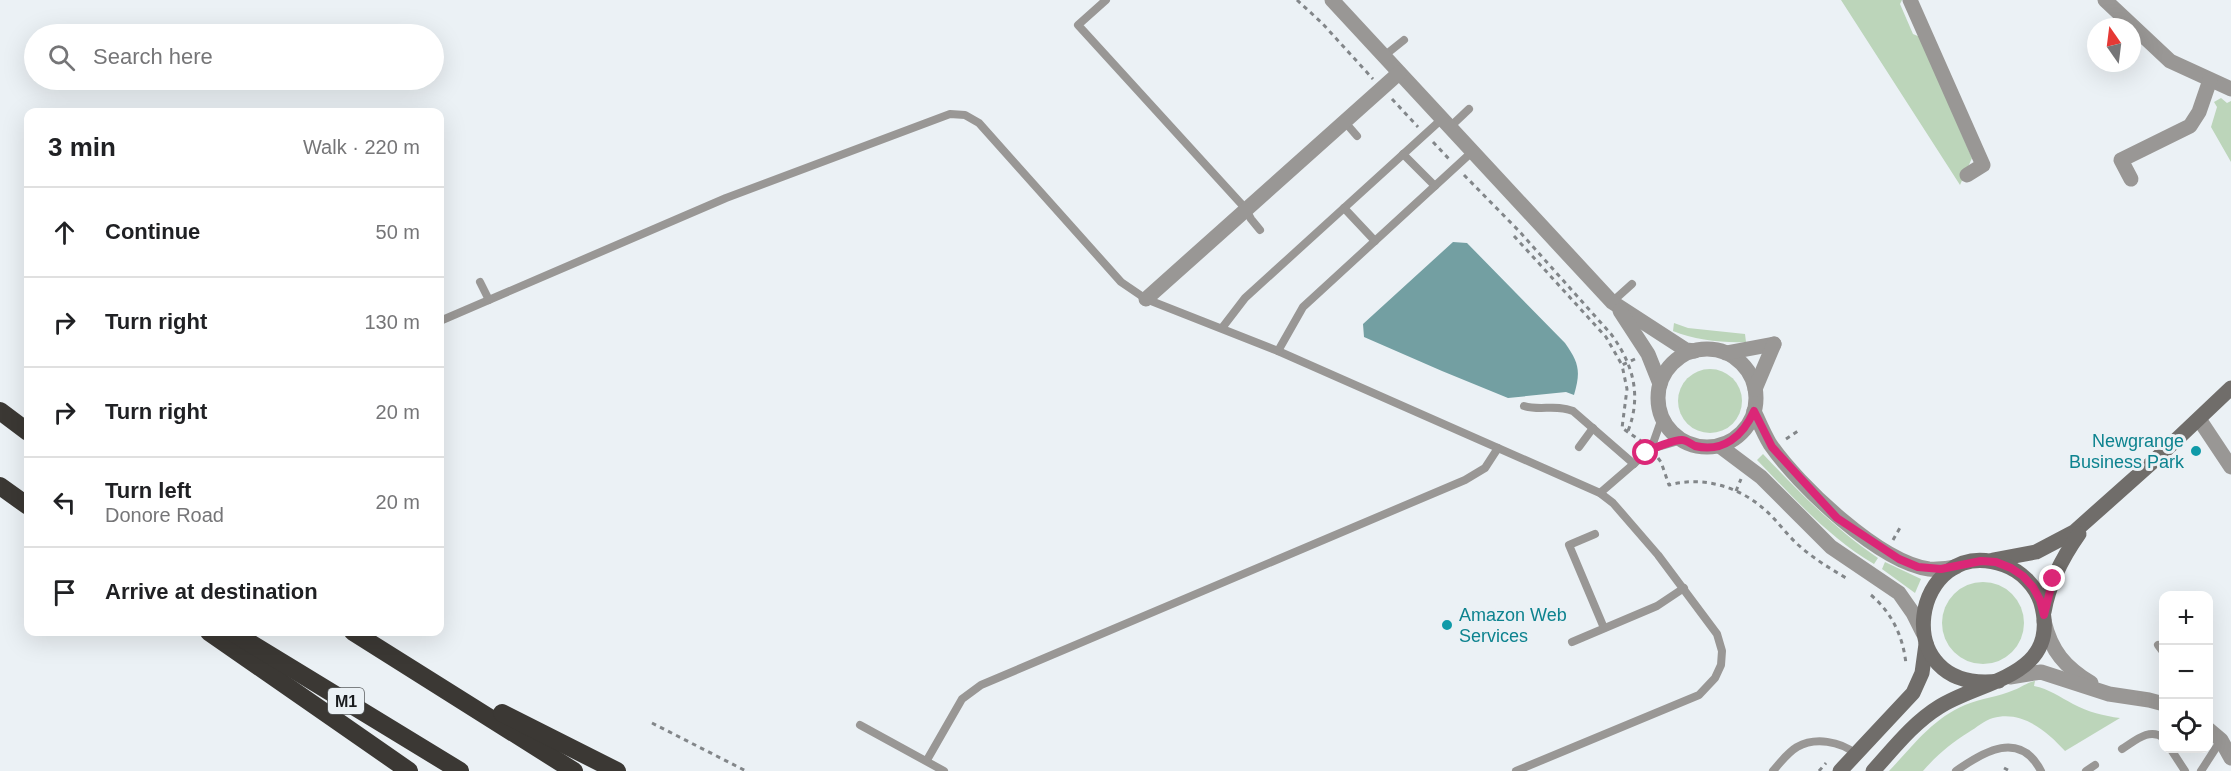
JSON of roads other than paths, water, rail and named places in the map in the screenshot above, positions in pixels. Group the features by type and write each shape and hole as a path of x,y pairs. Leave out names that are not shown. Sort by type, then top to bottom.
{"highway":[{"path":"0,411 24,429"},
{"path":"0,486 24,503"},
{"path":"215,636 409,771"},
{"name":"M1","path":"239,636 460,771"},
{"path":"360,636 574,771"},
{"path":"414,669 617,771"}],"street":[{"path":"1332,0 1615,304 1648,354 1660,384 1658,404 1662,418 1671,431 1682,440 1695,446 1721,447 1755,472 1831,547 1899,593 1913,613 1935,659 1948,672 1964,680 1982,683 2041,672 2109,694 2159,703"},
{"path":"1910,0 1983,165 1967,175"},
{"path":"2105,0 2170,61 2231,89"},
{"path":"1146,299 1245,208 1399,73"},
{"path":"2131,179 2121,160 2190,126 2199,112 2210,80"},
{"path":"1615,304 1686,350 1713,350 1726,353 1740,362 1750,374 1755,389"},
{"path":"1721,447 1737,437 1748,426 1754,411 1755,389 1774,344 1726,353"},
{"path":"1660,384 1674,364 1683,356 1695,351"},
{"path":"1754,411 1772,447 1837,518 1887,552 1910,564 1930,569 2021,556 2062,540 2091,519 2231,388"},
{"path":"2199,419 2231,467"},
{"path":"1873,771 1910,732 1937,708 1953,699 2005,679 2022,669 2038,647 2043,634 2047,596 2062,560 2075,538 2091,519"},
{"path":"1981,561 1996,562 2023,576 2037,594 2051,645 2063,663 2080,677 2109,694"},
{"path":"1840,771 1912,693 1922,673 1925,638 1923,613 1929,594 1940,578 1956,567"},
{"path":"2213,734 2221,741 2231,758"}],"lane":[{"path":"1106,0 1078,25 1245,208 1260,230"},
{"path":"1384,56 1404,40"},
{"path":"1222,328 1245,298 1425,134 1469,109"},
{"path":"444,319 726,198 950,114 965,115 979,123 1121,282 1146,299 1278,351 1600,493 1613,503 1684,588 1717,634 1722,651 1721,665 1708,687 1699,695 1516,771"},
{"path":"1344,121 1356,136"},
{"path":"1278,351 1303,307 1473,151"},
{"path":"1403,154 1435,186"},
{"path":"1344,208 1375,241"},
{"path":"480,282 489,300"},
{"path":"1615,304 1632,284"},
{"path":"1524,405 1533,409 1565,408 1580,416 1634,464"},
{"path":"1651,449 1662,418"},
{"path":"1579,447 1593,428"},
{"path":"1600,493 1651,449 1682,440"},
{"path":"927,760 962,699 976,688 1465,480 1485,468 1498,448"},
{"path":"1595,534 1569,545 1604,628"},
{"path":"1572,642 1657,606 1684,588"},
{"path":"860,725 944,771"},
{"path":"2122,749 2147,734 2159,735"},
{"path":"2201,771 2221,741"},
{"path":"1773,771 1790,753 1804,745 1821,742 1842,746 1856,754"},
{"path":"1956,771 1979,756 2003,746 2017,748 2031,756 2041,771"},
{"path":"2173,753 2186,771"},
{"path":"2085,771 2095,765"}],"water":[{"path":"1453,242 1467,243 1565,343 1577,367 1578,380 1574,395 1566,392 1508,398 1364,337 1363,324"}],"place":[{"name":"Newgrange Business Park","path":"2196,451"},
{"name":"Amazon Web Services","path":"1447,625"}]}
